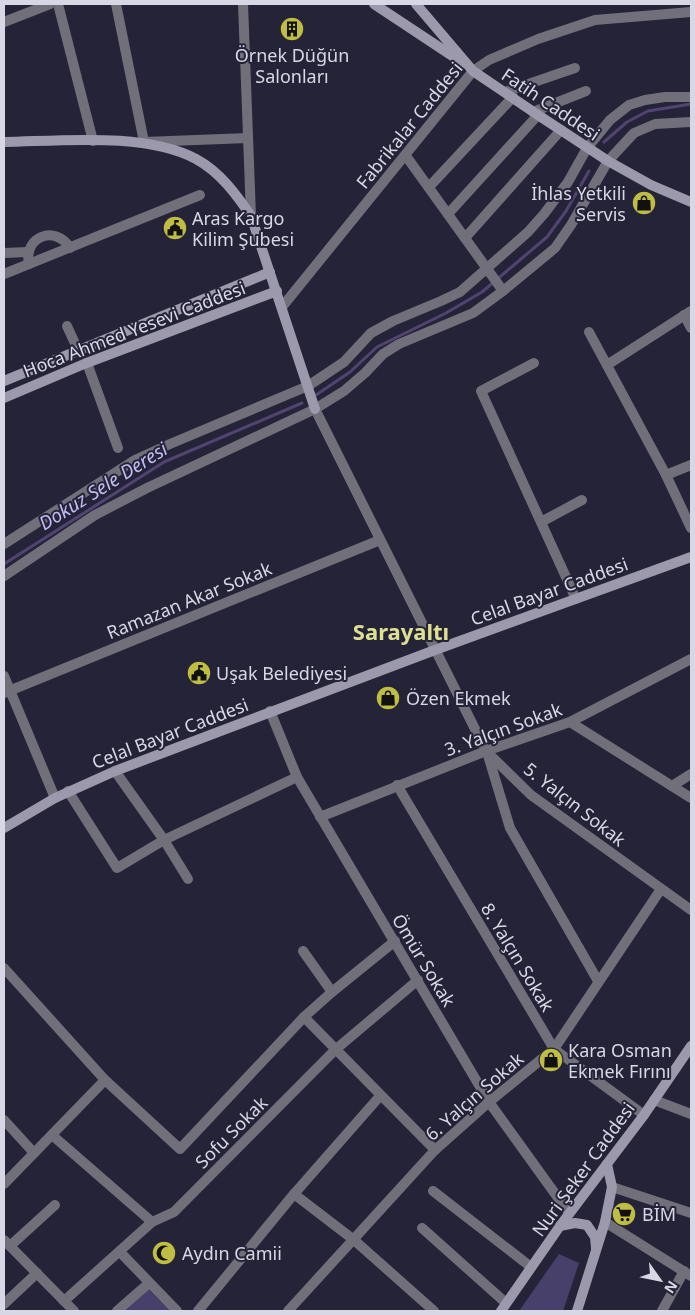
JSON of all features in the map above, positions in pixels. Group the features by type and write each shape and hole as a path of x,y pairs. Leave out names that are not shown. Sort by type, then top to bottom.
{"street":[{"path":"4,22 50,4"},
{"path":"58,4 93,141"},
{"path":"116,4 144,142"},
{"path":"243,4 251,216"},
{"path":"374,4 473,71"},
{"name":"Fatih Caddesi","path":"416,4 473,71 608,161 651,185 691,202"},
{"name":"Fabrikalar Caddesi","path":"282,307 473,71 488,60 538,39 595,20 691,12"},
{"path":"429,187 509,95 575,68"},
{"path":"448,214 535,114 586,91"},
{"path":"4,544 135,460 308,386 344,362 371,333 393,321 460,292 490,272 544,214 568,182 587,148 610,120 629,106 645,100 665,97 691,97"},
{"path":"4,576 94,515 315,409 344,391 383,354 400,344 473,313 555,248 571,225 608,161 634,133 655,124 691,122"},
{"path":"465,238 561,130"},
{"path":"4,142 144,142 248,138"},
{"path":"144,142 164,147 197,160 225,182 238,196 251,216 315,409"},
{"path":"406,156 501,289"},
{"path":"4,274 200,195"},
{"path":"29,264 28,252 35,240 48,235 61,238 70,248"},
{"path":"4,253 28,252"},
{"name":"Hoca Ahmed Yesevi Caddesi","path":"4,381 270,272"},
{"name":"Hoca Ahmed Yesevi Caddesi","path":"4,398 87,363 277,291"},
{"path":"607,365 688,313 691,328"},
{"path":"67,326 78,350"},
{"path":"589,332 666,476 691,528"},
{"path":"87,363 118,448"},
{"path":"534,363 481,390 576,599"},
{"name":"5. Yalçın Sokak","path":"315,409 486,751 531,796 691,910"},
{"path":"666,476 691,465"},
{"path":"541,522 582,500"},
{"name":"Ramazan Akar Sokak","path":"7,692 380,540"},
{"name":"Celal Bayar Caddesi","path":"4,828 68,791 115,771 435,650 691,557"},
{"name":"3. Yalçın Sokak","path":"320,817 486,751 570,722 691,659"},
{"path":"4,676 7,692 55,798"},
{"name":"Ömür Sokak","path":"270,712 298,777 320,817 489,1102 570,1213"},
{"path":"570,722 691,798"},
{"path":"486,751 510,828 598,981"},
{"path":"115,771 164,840 188,879"},
{"path":"672,786 691,774"},
{"path":"68,791 117,868 164,840 298,777"},
{"name":"8. Yalçın Sokak","path":"397,786 554,1049 644,1115"},
{"name":"6. Yalçın Sokak","path":"288,1311 435,1150 489,1102 554,1049 661,889"},
{"path":"4,968 105,1080 180,1149 304,1018 332,992 395,942"},
{"path":"303,951 332,992"},
{"name":"Sofu Sokak","path":"64,1301 152,1222 174,1212 335,1050 418,980"},
{"path":"304,1018 435,1150"},
{"name":"Nuri Şeker Caddesi","path":"504,1307 560,1226 644,1115 691,1046"},
{"path":"4,1184 105,1080"},
{"path":"198,1311 294,1194 380,1096"},
{"path":"654,1100 691,1114"},
{"path":"4,1120 34,1153"},
{"path":"52,1134 152,1222"},
{"path":"577,1311 605,1222 612,1187 607,1164"},
{"path":"612,1187 691,1213"},
{"path":"433,1191 531,1268"},
{"path":"294,1194 354,1240 434,1311"},
{"path":"55,1205 7,1243 74,1311"},
{"path":"605,1222 688,1274 662,1311"},
{"path":"560,1226 575,1223 587,1225 595,1237 597,1249"},
{"path":"422,1228 504,1307"},
{"path":"120,1252 177,1311"},
{"path":"6,1299 37,1273"},
{"path":"117,1311 149,1283"}],"shaded area":[{"path":"559,1254 579,1263 563,1311 519,1311"},
{"path":"148,1289 170,1311 125,1311"}],"waterway":[{"name":"Dokuz Sele Deresi","path":"604,142 627,122 648,111 691,104"},
{"name":"Dokuz Sele Deresi","path":"316,395 350,372 377,347 446,313 482,292 547,237 566,211 589,171"},
{"name":"Dokuz Sele Deresi","path":"4,564 164,462 302,403"}],"place":[{"name":"Örnek Düğün Salonları","path":"292,29"},
{"name":"İhlas Yetkili Servis","path":"644,203"},
{"name":"Aras Kargo Kilim Şubesi","path":"175,228"},
{"name":"Uşak Belediyesi","path":"199,673"},
{"name":"Özen Ekmek","path":"388,698"},
{"name":"Kara Osman Ekmek Fırını","path":"551,1060"},
{"name":"BİM","path":"624,1214"},
{"name":"Aydın Camii","path":"164,1253"}],"district":[{"name":"Sarayaltı","path":"401,631"}]}
